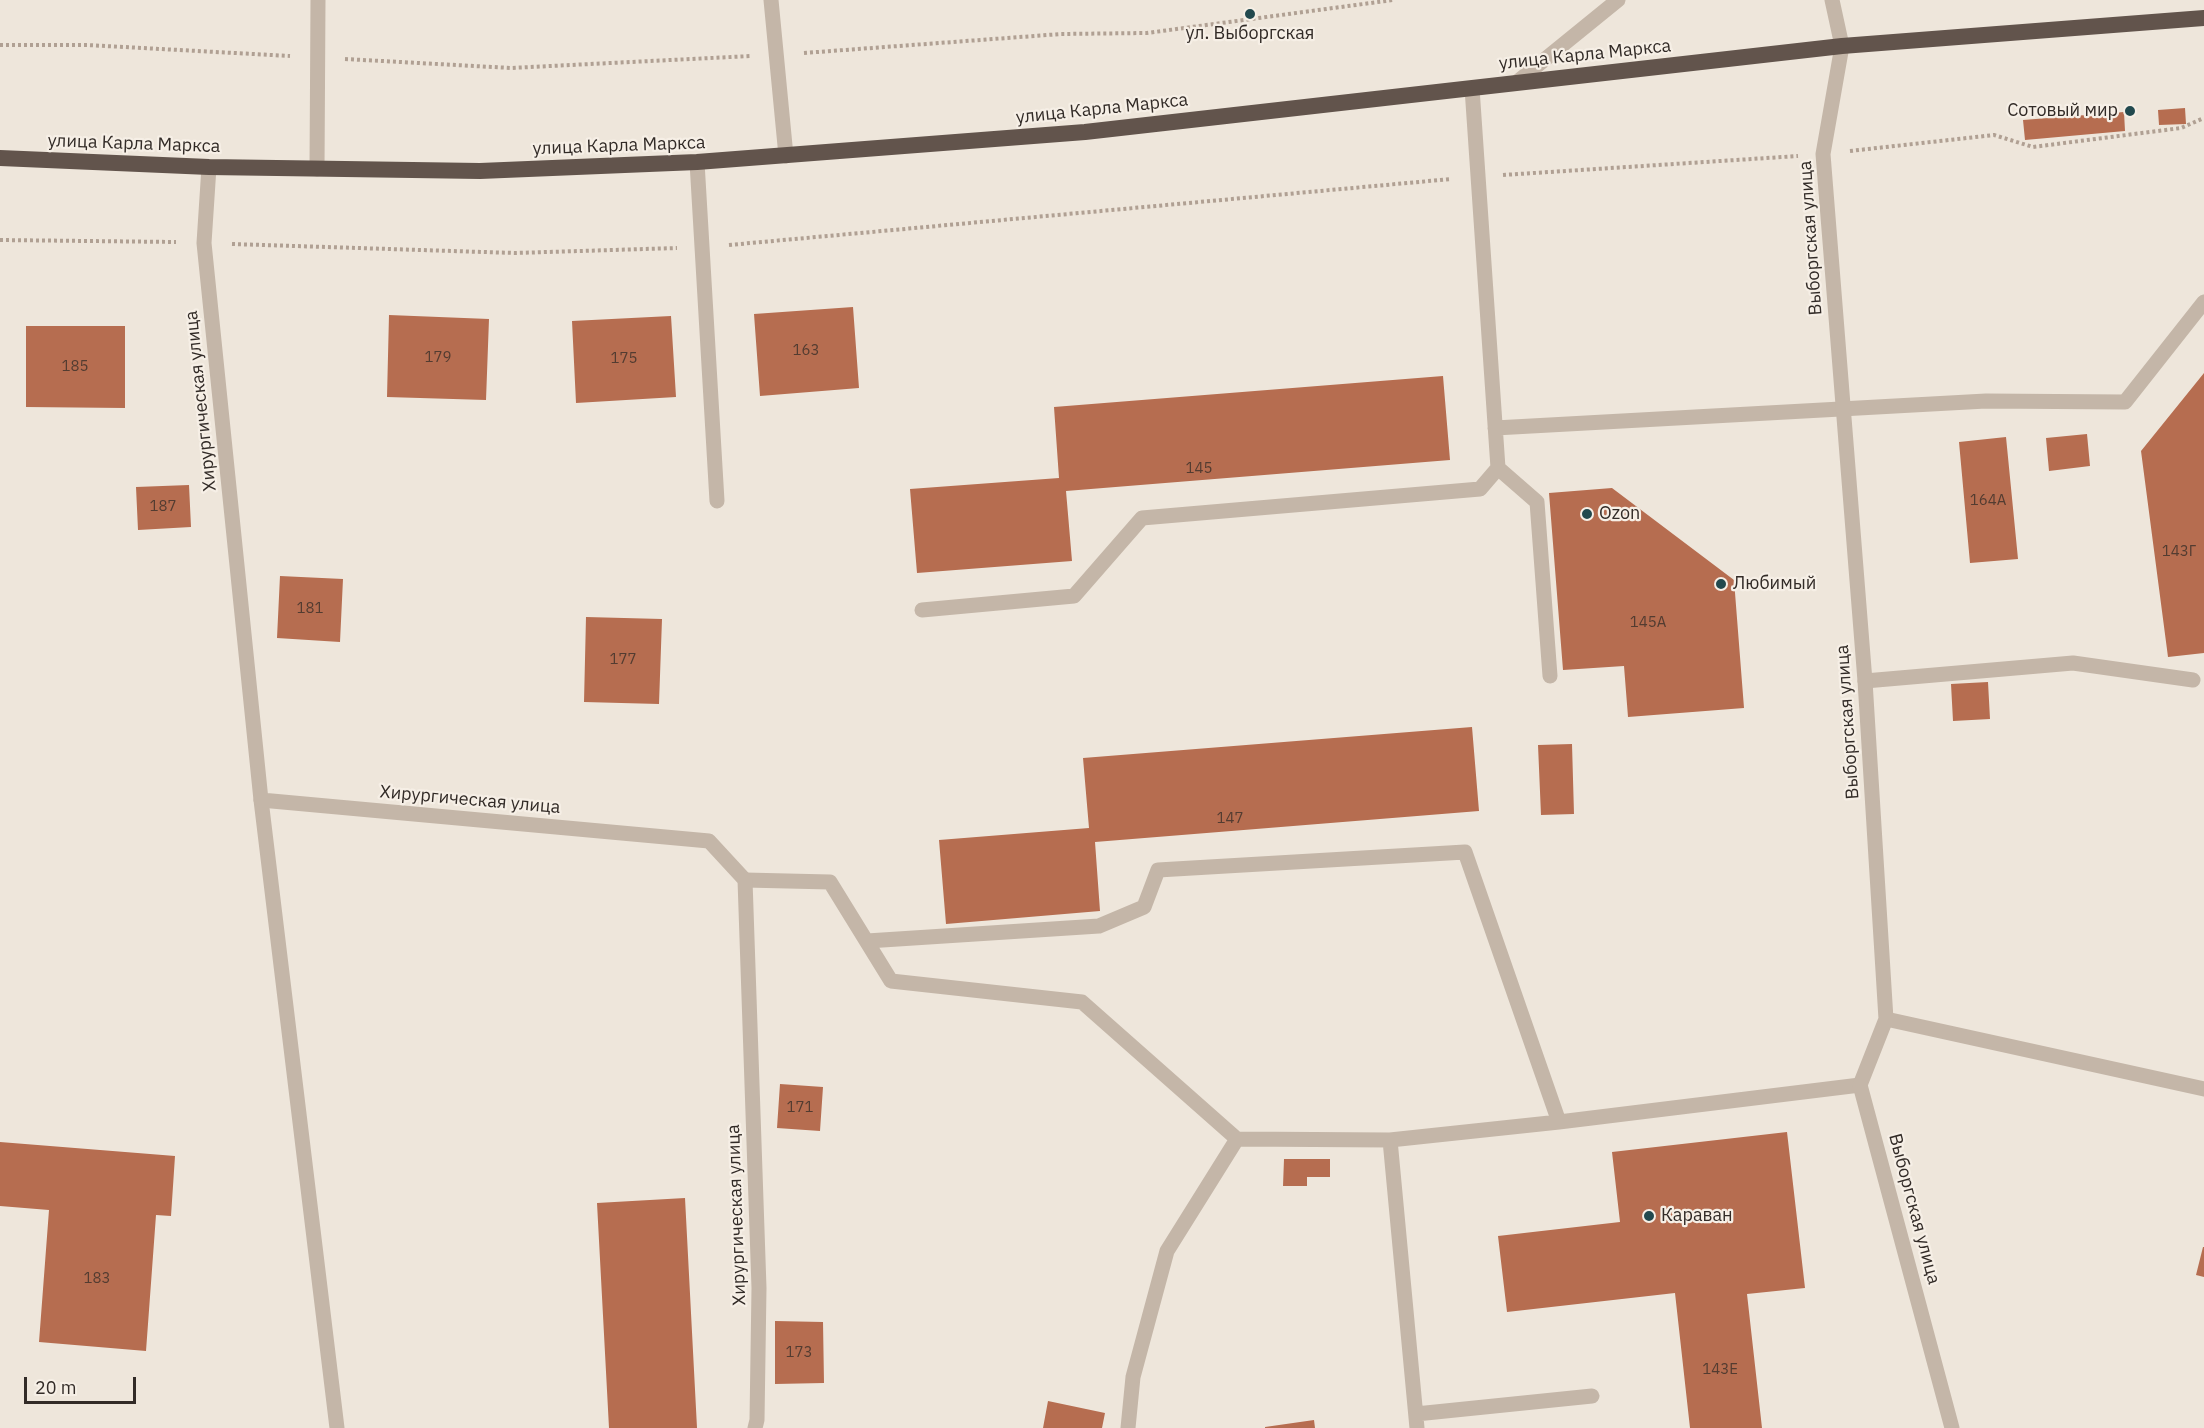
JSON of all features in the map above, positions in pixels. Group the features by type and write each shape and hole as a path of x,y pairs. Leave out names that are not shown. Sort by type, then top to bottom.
{"highway":[{"name":"улица Карла Маркса","path":"0,158 209,167 480,171 697,162 1085,132 1842,46 2204,18"}],"street":[{"path":"317,169 318,0"},
{"path":"771,0 786,156"},
{"path":"1517,82 1618,0"},
{"name":"Выборгская улица","path":"1832,0 1842,46 1824,154 1865,681 1886,1019 1860,1085 1952,1428"},
{"path":"1472,88 1498,468 1537,502 1550,676"},
{"path":"697,162 717,501"},
{"name":"Хирургическая улица","path":"209,167 204,243 261,800 709,841 745,880 759,1288 758,1420 755,1428"},
{"path":"1495,428 1844,407 1986,401 2125,402 2204,302"},
{"path":"922,610 1074,596 1142,518 1480,489 1498,468"},
{"path":"1865,681 2073,663 2193,680"},
{"path":"261,800 337,1428"},
{"path":"867,941 1099,926 1144,907 1158,870 1465,852 1559,1122"},
{"path":"745,880 830,882 891,981 1082,1002 1237,1139 1390,1140 1860,1085"},
{"path":"1886,1019 2204,1089"},
{"path":"1128,1428 1134,1377 1167,1251 1237,1139"},
{"path":"1390,1140 1417,1421 1592,1396"}],"path":[{"path":"0,45 87,45 511,68 776,55 1061,34 1148,33 1393,0"},
{"path":"0,240 204,243 515,253 701,248 1478,177 1824,154 1994,135 2032,147 2181,128 2204,118"}],"building":[{"path":"2185,108 2186,124 2159,125 2158,110"},
{"path":"2124,112 2125,131 2025,140 2023,120"},
{"path":"853,307 859,388 760,396 754,314"},
{"path":"389,315 489,319 486,400 387,397"},
{"path":"671,316 676,397 576,403 572,321"},
{"path":"26,326 125,326 125,408 26,407"},
{"path":"2204,373 2204,653 2168,657 2141,451"},
{"path":"1443,376 1450,460 1066,491 1072,561 917,573 910,489 1059,478 1054,407"},
{"path":"2087,434 2090,466 2049,471 2046,438"},
{"path":"2006,437 2018,559 1970,563 1959,442"},
{"path":"189,485 191,527 138,530 136,487"},
{"path":"1612,488 1734,580 1744,708 1628,717 1624,666 1563,670 1549,493"},
{"path":"280,576 343,579 340,642 277,638"},
{"path":"586,617 662,619 659,704 584,702"},
{"path":"1988,682 1990,719 1953,721 1951,684"},
{"path":"1472,727 1479,811 1095,842 1100,911 946,924 939,840 1089,828 1083,758"},
{"path":"1572,744 1574,814 1541,815 1538,745"},
{"path":"780,1084 823,1087 820,1131 777,1128"},
{"path":"1787,1132 1805,1288 1747,1294 1762,1428 1690,1428 1675,1293 1507,1312 1498,1236 1620,1222 1612,1152"},
{"path":"0,1142 175,1156 171,1216 156,1215 146,1351 39,1342 49,1210 0,1206"},
{"path":"1284,1159 1330,1159 1330,1177 1307,1177 1307,1186 1283,1186"},
{"path":"685,1198 697,1428 609,1428 597,1203"},
{"path":"2204,1247 2204,1277 2196,1275"},
{"path":"775,1321 823,1322 824,1383 775,1384"},
{"path":"1048,1401 1105,1413 1102,1428 1043,1428"},
{"path":"1314,1420 1315,1428 1265,1428 1265,1427"}],"place":[{"name":"ул. Выборгская","path":"1250,14"},
{"name":"Сотовый мир","path":"2130,111"},
{"name":"Ozon","path":"1587,514"},
{"name":"Любимый","path":"1721,584"},
{"name":"Караван","path":"1649,1216"}]}
